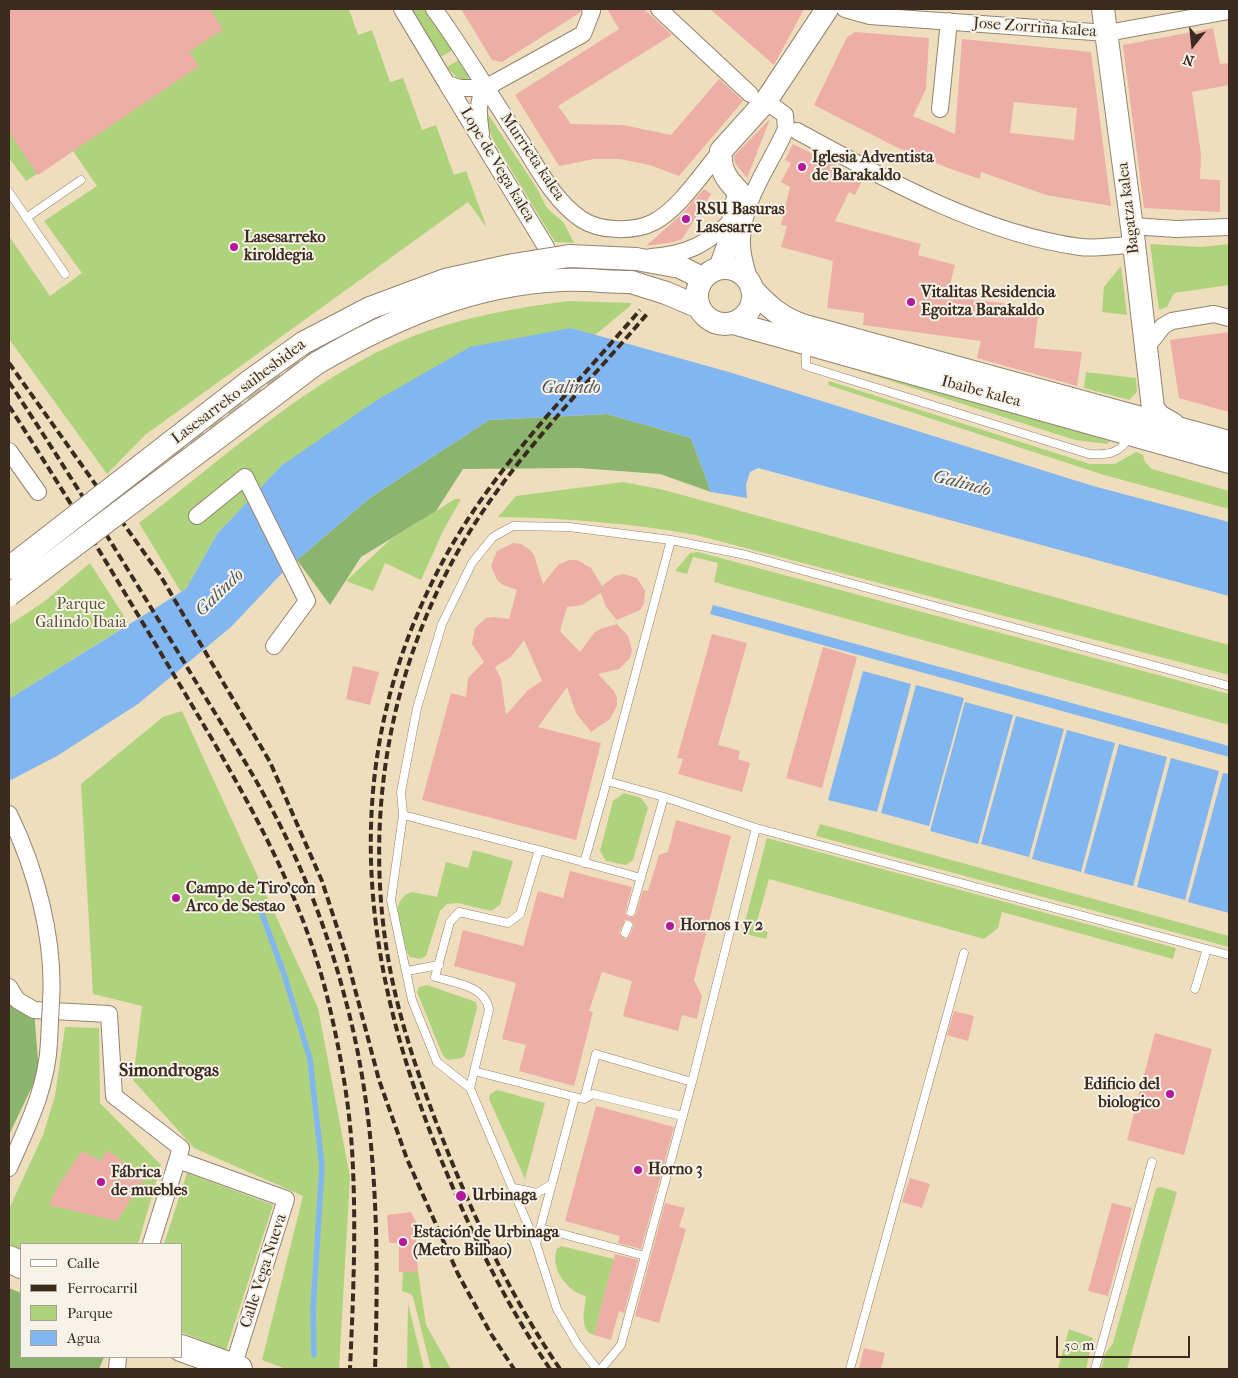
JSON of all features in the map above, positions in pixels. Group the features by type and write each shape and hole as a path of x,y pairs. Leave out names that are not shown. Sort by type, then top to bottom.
{"main road":[{"path":"711,273 737,270 751,286 751,308 746,315 733,323 717,323 703,314 699,307 697,292 728,246 739,192 727,180 720,161 721,150 758,98 827,9"},
{"name":"Bagatza kalea","path":"1103,9 1146,348 1141,420"},
{"name":"Lasesarreko saihesbidea","path":"9,568 250,380 302,342 370,308 445,280 513,265 569,256 636,258 711,273"},
{"name":"Lasesarreko saihesbidea","path":"9,595 316,363 371,332 441,302 507,286 563,280 631,282 666,293 699,307"},
{"name":"Ibaibe kalea","path":"751,286 779,315 802,325 1141,420 1229,462"},
{"name":"Ibaibe kalea","path":"733,323 1038,407 1058,405 1117,422 1141,420"},
{"path":"1141,420 1159,416 1186,430 1229,442"},
{"path":"182,1348 236,1368"}],"street":[{"path":"402,9 447,84 460,88 486,88"},
{"name":"Murrieta kalea","path":"434,9 465,51 486,88 557,197 583,220 606,228 628,229 653,223 673,209 721,150"},
{"path":"659,9 758,98 786,115 786,129 745,218 741,239 742,254 751,286"},
{"name":"Jose Zorriña kalea","path":"845,9 870,16 1107,33 1229,12"},
{"name":"Lope de Vega kalea","path":"486,88 584,34 591,10"},
{"path":"940,109 949,21"},
{"name":"Lope de Vega kalea","path":"447,84 546,247"},
{"path":"482,140 478,108 481,96 486,88"},
{"path":"797,131 943,205 1036,238 1082,247 1133,235 1176,229 1229,227"},
{"path":"689,190 712,176 727,180"},
{"path":"636,258 669,256 703,245 733,220"},
{"path":"1146,348 1163,326 1172,322 1224,315"},
{"path":"9,450 38,492"},
{"path":"197,516 245,477 307,601 274,646"},
{"path":"9,1168 39,1098 48,1066 52,980 40,894 11,819"},
{"name":"Calle Vega Nueva","path":"9,986 17,1000 34,1010 109,1014 114,1096 179,1154 286,1199 236,1368"},
{"path":"151,1243 179,1154"}],"lane":[{"path":"26,218 81,180"},
{"path":"9,192 65,274"},
{"path":"806,355 806,366 1089,454 1107,455 1119,450 1141,420"},
{"path":"1141,420 1141,428 1178,438 1186,430"},
{"path":"756,828 692,1082 620,1345 599,1369 578,1345 557,1309 536,1244 514,1188 470,1088 437,1062 412,1000 392,900 403,815 401,792 417,708 442,624 472,563 493,537 513,526 570,526 671,540 746,555 1229,686"},
{"path":"584,863 671,540"},
{"path":"607,781 664,797 756,828 1229,955"},
{"path":"631,912 664,797"},
{"path":"403,815 641,878"},
{"path":"470,1088 489,1010 485,997 477,991 435,977 450,922 459,912 508,923 520,914 539,850"},
{"path":"626,933 628,925"},
{"path":"1195,989 1207,949"},
{"path":"850,1369 964,953"},
{"path":"407,971 438,965"},
{"path":"584,1100 596,1054 692,1082"},
{"path":"474,1071 584,1100"},
{"path":"584,1100 593,1094 682,1116"},
{"path":"536,1244 575,1097"},
{"path":"1095,1369 1152,1162"},
{"path":"514,1188 537,1193 552,1184"},
{"path":"540,1228 645,1256"}],"green space":[{"name":"Lasesarreko kiroldegia","path":"9,9 349,9 358,35 372,30 390,82 403,78 422,130 436,125 454,175 466,171 487,228 468,202 145,435 107,474 9,339 9,236 50,296 82,273 44,221 97,186 73,151 26,181 9,158"},
{"path":"409,9 425,9 456,48 439,58"},
{"path":"462,58 469,74 468,79 464,81 458,79 447,67"},
{"path":"486,111 536,187 547,208 564,223 574,243 555,242 493,140 488,127"},
{"path":"1150,244 1201,247 1229,244 1229,285 1174,293 1167,307 1159,310"},
{"path":"1121,266 1127,315 1102,312 1104,287"},
{"path":"569,301 631,303 630,306 595,335 571,328 281,466 217,534 186,589 181,592 139,523 269,421 339,373 375,353 411,337 449,324 488,314"},
{"path":"838,364 1111,440 1107,444 1075,440"},
{"path":"1086,372 1136,378 1137,392 1129,400 1084,388"},
{"path":"829,381 1090,464 1115,464 1136,452 1143,455 1145,462 1152,469 1229,491 1229,509 1104,475 828,385"},
{"path":"607,414 691,438 711,492 660,474 579,468 463,469 436,511 361,557 330,605 297,560 371,497 489,420"},
{"path":"623,482 664,490 1229,645 1229,675 696,535 647,527 597,522 498,517 516,496"},
{"path":"455,499 461,499 443,531 421,580 385,563 373,591 346,581 391,539"},
{"path":"698,552 1229,694 1229,725 714,582 718,563 693,557 687,574 675,571 690,553"},
{"name":"Parque Galindo Ibaia","path":"90,563 129,624 9,699 9,625 45,601"},
{"path":"182,711 318,1008 350,1177 339,1369 286,1369 262,1360 303,1196 194,1148 133,1080 142,1006 93,994 81,784 163,717"},
{"path":"624,793 641,798 648,808 633,860 626,865 606,861 600,851 613,801"},
{"path":"820,824 1229,936 1229,947 816,836"},
{"path":"767,838 1176,948 1173,959 1002,912 998,928 984,939 769,879 755,928 768,932 766,939 742,933"},
{"path":"473,850 513,861 500,905 491,911 458,903 447,904 440,911 426,956 420,959 410,957 405,947 399,924 397,910 400,901 405,895 412,892 437,897 446,862 468,868"},
{"path":"427,985 476,1002 477,1008 465,1055 462,1058 448,1060 443,1056 417,992 419,987"},
{"path":"9,993 34,1010 39,1072 9,1135"},
{"path":"65,1027 99,1028 100,1103 161,1165 138,1243 20,1243 20,1250 9,1244 9,1209 43,1135 55,1096"},
{"path":"497,1090 545,1103 525,1179 489,1099 490,1094"},
{"path":"187,1173 273,1205 226,1350 182,1332 182,1243 164,1243"},
{"path":"1161,1187 1177,1192 1127,1369 1101,1369 1105,1354 1113,1343 1155,1192 1157,1188"},
{"path":"561,1246 614,1259 594,1335 589,1333 584,1324 586,1296 572,1290 566,1284 561,1278 555,1263 557,1249"},
{"path":"403,1272 418,1272 426,1325 451,1369 431,1369 413,1297 411,1294 402,1291"},
{"path":"9,1288 20,1293 20,1358 104,1358 99,1369 9,1369"},
{"path":"408,1303 424,1369 407,1369"},
{"path":"1069,1329 1093,1338 1086,1369 1058,1369"}],"water":[{"name":"Galindo","path":"571,328 729,372 1093,486 1229,522 1229,596 758,468 750,472 746,485 747,498 711,492 691,438 607,414 489,420 371,497 284,571 231,627 138,704 57,756 9,781 9,699 186,589 217,534 281,466 377,400 470,347"},
{"path":"713,605 1229,746 1229,757 710,614"},
{"path":"863,671 911,684 877,812 828,800"},
{"path":"916,685 964,698 929,826 881,813"},
{"path":"965,702 1013,715 978,844 930,831"},
{"path":"1016,716 1064,729 1029,857 981,844"},
{"path":"1067,730 1115,743 1081,872 1032,859"},
{"path":"1119,744 1167,757 1133,886 1084,873"},
{"path":"1171,758 1219,771 1185,900 1137,887"},
{"path":"1223,773 1229,774 1229,913 1188,902"}],"building":[{"path":"9,9 210,9 223,29 189,52 199,66 38,175 9,132"},
{"path":"461,9 580,9 581,12 502,62 492,60"},
{"path":"607,9 644,9 672,35 558,106 571,124 623,125 671,135 719,79 743,101 679,176 650,165 620,159 594,159 559,166 515,95 619,29"},
{"path":"710,9 804,9 774,65"},
{"path":"1213,28 1220,64 1229,63 1229,85 1192,92 1201,154 1200,179 1220,180 1220,212 1144,208 1123,45"},
{"path":"855,32 929,38 926,89 913,116 955,134 962,39 1091,52 1111,206 1046,195 981,172 980,179 898,148 814,105 847,37","holes":["1014,102 1077,108 1074,140 1010,133"]},
{"path":"770,119 747,178 735,163 734,156"},
{"path":"793,144 863,179 855,195 849,192 835,221 921,244 918,255 955,265 947,296 1039,308 1034,348 1082,352 1077,386 977,358 981,341 863,325 864,313 827,308 833,261 781,247 787,226 781,225 790,187 781,182 791,163 785,160"},
{"path":"704,189 711,194 682,239 646,246 682,214"},
{"path":"1229,332 1229,412 1179,398 1170,340"},
{"path":"513,543 521,544 529,549 534,555 543,584 558,565 569,560 577,560 591,568 602,586 615,576 623,574 637,578 645,591 644,604 640,610 617,620 606,607 601,593 582,605 567,607 560,631 580,652 594,633 600,629 617,624 628,636 632,650 630,658 619,669 598,674 614,691 617,698 617,705 610,719 591,732 576,713 567,687 538,727 601,743 576,840 422,800 451,693 466,697 468,678 484,662 472,644 475,628 486,618 509,619 517,590 503,585 497,580 491,566 497,551","holes":["524,640 542,681 528,690 506,715 501,679 495,667 511,657"]},
{"path":"712,634 747,643 718,745 740,751 738,759 750,763 742,792 678,774 683,759 677,758"},
{"path":"823,647 857,657 822,788 786,778"},
{"path":"353,666 379,672 370,705 346,699"},
{"path":"676,820 731,836 694,980 702,996 697,1019 682,1015 678,1031 623,1016 632,981 602,972 589,1011 593,1012 574,1086 519,1071 526,1045 502,1039 516,983 454,966 463,930 523,946 538,891 563,898 570,871 632,887 625,913 629,917 633,917 636,914 643,890 648,891 659,855 668,852","holes":["625,920 630,920 634,925 630,935 625,939 619,933"]},
{"path":"954,1011 974,1016 968,1041 947,1035"},
{"name":"Edificio del biologico","path":"1155,1033 1212,1049 1184,1155 1127,1140"},
{"path":"596,1106 674,1127 641,1249 618,1243 620,1236 565,1221"},
{"name":"Fábrica de muebles","path":"108,1150 144,1179 117,1221 49,1205 58,1186 82,1151 101,1161"},
{"path":"910,1178 930,1184 922,1208 902,1202"},
{"path":"665,1203 685,1208 679,1227 686,1229 659,1323 635,1316"},
{"path":"1112,1203 1132,1208 1108,1296 1088,1291"},
{"name":"Estación de Urbinaga (Metro Bilbao)","path":"411,1212 418,1226 416,1241 418,1272 399,1272 399,1243 389,1243 387,1215"},
{"path":"615,1254 638,1260 624,1313 619,1311 611,1340 594,1335"},
{"path":"864,1348 885,1353 881,1369 859,1369"}],"waterway":[{"path":"258,903 284,974 310,1059 322,1167 313,1309 314,1355"}],"tunnel":[{"path":"172,458 303,359 356,327 398,308"}],"railway":[{"path":"550,1369 507,1299 482,1251 448,1176 418,1099 395,1021 379,944 371,868 373,791 385,714 408,638 443,561 463,527 510,462 561,400 640,310"},
{"path":"560,1369 514,1294 474,1214 432,1111 406,1036 393,984 381,907 379,856 381,806 387,755 397,706 411,657 429,610 451,564 471,530 517,465 568,403 647,314"},
{"path":"9,363 160,575 270,762 322,881 346,955 379,1080 407,1159 458,1274 491,1334 514,1369"},
{"path":"9,382 98,521 248,766 283,831 302,871 318,913 333,955 356,1043 370,1136 376,1229 375,1369"},
{"path":"9,406 113,574 241,789 281,868 313,950 326,992 336,1035 350,1124 354,1219 350,1369"}],"place":[{"name":"Iglesia Adventista de Barakaldo","path":"802,167"},
{"name":"RSU Basuras Lasesarre","path":"686,219"},
{"name":"Lasesarreko kiroldegia","path":"234,247"},
{"name":"Vitalitas Residencia Egoitza Barakaldo","path":"911,302"},
{"name":"Campo de Tiro con Arco de Sestao","path":"176,898"},
{"name":"Hornos 1 y 2","path":"670,926"},
{"name":"Edificio del biologico","path":"1170,1094"},
{"name":"Horno 3","path":"638,1170"},
{"name":"Fábrica de muebles","path":"101,1182"},
{"name":"Urbinaga","path":"461,1196"},
{"name":"Estación de Urbinaga (Metro Bilbao)","path":"403,1242"}],"district":[{"name":"Simondrogas","path":"169,1072"}]}
